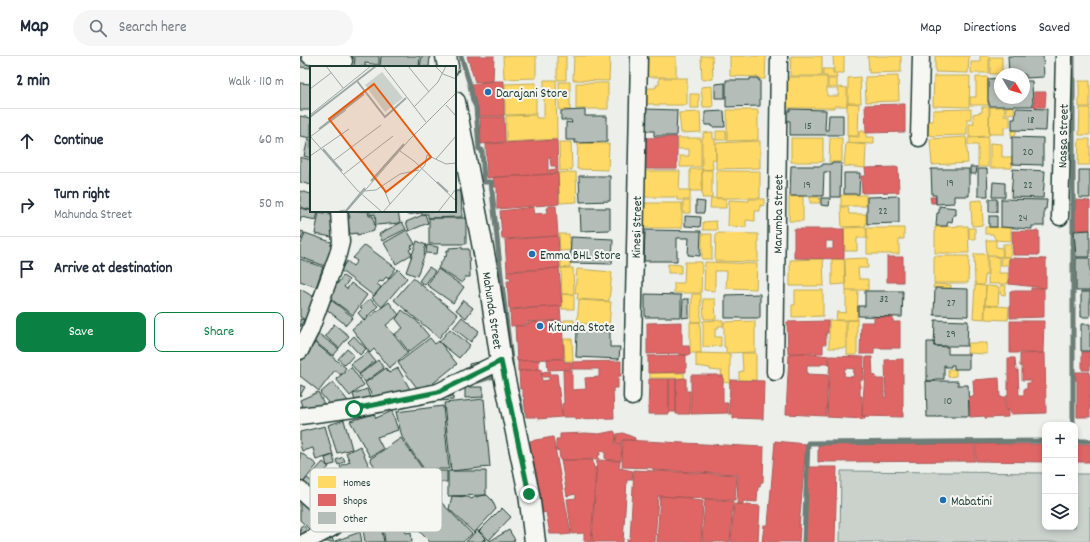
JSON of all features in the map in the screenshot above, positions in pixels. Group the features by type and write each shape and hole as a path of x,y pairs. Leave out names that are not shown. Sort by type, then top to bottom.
{"street":[{"path":"310,56 344,61"},
{"path":"446,56 448,66"},
{"name":"Kinesi Street","path":"632,397 639,56"},
{"name":"Marumba Street","path":"774,372 779,56"},
{"path":"919,138 921,56"},
{"name":"Nassa Street","path":"1060,217 1064,56"},
{"name":"Mahunda Street","path":"456,107 488,274 501,361 529,494 536,542"},
{"path":"300,351 310,331 338,254 341,242 339,212"},
{"path":"300,416 354,409 438,392 501,361"},
{"path":"300,490 310,499"},
{"path":"305,542 324,532"}],"shaded area":[{"name":"Mabatini","path":"841,471 1042,473 1042,530 1078,530 1078,474 1090,474 1090,542 840,542"}],"building: Homes":[{"path":"503,56 536,56 536,78 504,79"},
{"path":"557,56 566,56 566,80 557,80"},
{"path":"574,56 610,56 609,81 573,80"},
{"path":"645,56 676,56 676,77 644,77"},
{"path":"701,56 712,56 713,79 702,80"},
{"path":"730,56 766,56 765,79 759,79 759,77 730,76"},
{"path":"791,56 822,56 822,76 790,76"},
{"path":"833,56 844,56 844,73 834,73"},
{"path":"868,56 901,56 901,72 869,73"},
{"path":"935,56 969,56 968,73 935,72"},
{"path":"980,56 989,56 989,73 971,73 971,62 980,62"},
{"path":"990,57 1002,57 1002,68 994,68 994,74 990,74"},
{"path":"823,69 833,69 833,74 836,74 837,78 827,78 827,76 823,76"},
{"path":"898,76 899,101 866,102 865,77"},
{"path":"934,76 970,76 969,107 933,106"},
{"path":"785,77 827,77 827,96 838,96 839,87 847,88 847,106 834,106 834,108 785,108"},
{"path":"860,77 861,103 848,103 848,78"},
{"path":"976,77 988,77 988,105 970,105 970,97 976,97"},
{"path":"659,78 687,78 687,105 646,104 646,88 656,88 656,85 659,85"},
{"path":"828,79 837,79 837,88 828,88"},
{"path":"544,80 556,80 557,139 506,142 506,116 536,115 536,118 544,118"},
{"path":"1079,81 1090,81 1090,107 1079,107"},
{"path":"559,82 570,82 570,110 559,110"},
{"path":"536,83 536,114 505,115 505,84"},
{"path":"576,83 608,83 608,109 576,109"},
{"path":"712,86 713,107 703,107 701,87"},
{"path":"690,94 699,94 699,108 690,108"},
{"path":"847,103 859,104 858,136 847,136"},
{"path":"1014,106 1014,113 1006,114 1006,107"},
{"path":"982,107 989,107 989,136 969,137 969,124 974,124 973,114 982,112"},
{"path":"990,107 1005,107 1004,115 1010,116 1010,127 1004,127 1004,134 989,134"},
{"path":"1080,108 1090,108 1090,135 1079,135"},
{"path":"971,109 971,119 967,119 967,135 926,135 927,121 933,121 933,110"},
{"path":"727,110 758,110 758,140 727,141"},
{"path":"700,112 701,132 681,133 679,113"},
{"path":"1016,130 1016,135 1011,136 1011,131"},
{"path":"716,131 726,131 726,140 716,140"},
{"path":"859,131 864,131 864,133 866,133 866,137 874,137 874,144 848,143 848,136 859,137"},
{"path":"713,132 713,139 715,139 716,160 712,159 713,169 702,170 703,133"},
{"path":"966,137 968,163 932,165 930,139"},
{"path":"988,137 988,167 978,167 978,145 968,145 968,138"},
{"path":"678,138 701,138 701,167 680,167 680,156 689,156 689,149 678,149"},
{"path":"791,138 823,138 823,162 791,162"},
{"path":"830,138 842,138 842,162 829,162"},
{"path":"1079,139 1090,139 1090,165 1078,165"},
{"path":"760,141 760,168 716,169 716,143"},
{"path":"559,142 571,142 572,170 560,171"},
{"path":"578,143 609,144 608,170 577,169"},
{"path":"846,143 866,145 865,168 844,166"},
{"path":"990,143 1002,144 1002,157 1012,157 1012,168 990,168"},
{"path":"690,169 702,169 702,191 690,191"},
{"path":"702,170 712,170 712,198 702,198"},
{"path":"644,171 680,171 679,190 690,190 690,200 677,200 677,197 644,197"},
{"path":"716,171 760,171 760,198 716,198"},
{"path":"576,172 577,202 560,203 558,173"},
{"path":"841,195 866,195 866,206 841,206"},
{"path":"803,196 803,221 789,221 789,197"},
{"path":"810,197 819,197 820,203 810,203"},
{"path":"711,198 726,199 726,208 710,208"},
{"path":"749,199 764,199 764,206 760,205 760,211 755,211 755,221 746,220 746,227 728,226 729,200 749,201"},
{"path":"982,200 983,225 972,226 971,201"},
{"path":"683,201 690,201 690,213 683,213"},
{"path":"644,203 682,203 682,228 644,228"},
{"path":"841,207 848,207 849,214 866,214 866,226 842,227"},
{"path":"716,221 717,230 703,230 703,222"},
{"path":"968,226 969,253 935,253 935,227"},
{"path":"866,227 867,238 857,238 857,251 845,251 844,228"},
{"path":"985,227 1011,228 1011,241 996,240 993,234 985,234"},
{"path":"867,228 904,228 904,239 899,239 899,254 867,254"},
{"path":"969,228 975,228 975,239 969,239"},
{"path":"716,233 758,234 758,262 715,261"},
{"path":"559,234 569,234 571,250 560,251"},
{"path":"702,234 712,234 712,259 702,259"},
{"path":"986,240 996,240 996,247 1002,248 1003,256 996,257 996,255 987,255"},
{"path":"1003,244 1011,244 1011,256 1003,257"},
{"path":"974,254 987,254 987,275 985,274 984,285 976,285 975,283"},
{"path":"561,256 570,256 570,267 561,268"},
{"path":"934,256 969,256 968,283 934,283"},
{"path":"988,256 999,257 999,273 1008,273 1008,284 988,284"},
{"path":"1001,257 1009,257 1008,265 1000,265"},
{"path":"867,258 868,268 858,268 859,279 868,279 868,290 846,290 845,259"},
{"path":"823,259 824,286 790,286 790,260"},
{"path":"832,259 844,259 845,284 832,285"},
{"path":"685,262 702,262 701,293 674,293 674,283 684,283"},
{"path":"705,262 757,264 756,289 726,288 727,271 715,271 715,291 704,290"},
{"path":"668,264 681,265 681,273 668,273"},
{"path":"561,268 573,268 574,294 562,294"},
{"path":"577,269 612,272 609,301 577,299 578,293 575,293"},
{"path":"934,284 951,285 951,288 933,288"},
{"path":"975,285 986,286 984,319 973,318"},
{"path":"1001,285 1006,286 1005,295 1000,294"},
{"path":"986,286 999,287 998,306 985,305"},
{"path":"795,290 823,290 823,316 792,317 792,305 795,305"},
{"path":"846,291 858,291 857,320 836,320 837,312 846,313"},
{"path":"562,294 574,295 574,309 562,309"},
{"path":"692,294 701,294 701,322 691,322"},
{"path":"703,299 715,299 716,319 704,319"},
{"path":"579,300 611,302 609,326 577,323"},
{"path":"985,305 1009,307 1008,320 985,319"},
{"path":"564,320 574,320 574,328 564,328"},
{"path":"723,320 723,326 718,326 718,329 715,329 715,337 721,337 721,346 703,347 703,321"},
{"path":"829,320 846,321 846,348 829,348"},
{"path":"847,320 857,320 857,355 847,355"},
{"path":"755,321 755,352 726,353 726,347 724,347 724,322"},
{"path":"690,322 700,322 701,353 690,353"},
{"path":"564,339 572,339 573,361 565,361"},
{"path":"968,343 987,343 987,354 967,353"},
{"path":"696,353 730,354 730,383 723,382 723,375 721,375 722,371 710,370 710,368 696,366"},
{"path":"742,353 756,353 756,380 739,380 739,372 743,371"},
{"path":"948,369 956,369 956,376 948,377"},
{"path":"650,373 684,373 684,378 650,378"}],"building: Shops":[{"path":"467,56 494,56 493,81 475,82"},
{"name":"Darajani Store","path":"504,81 504,116 479,116 478,106 476,107 475,99 474,100 472,84"},
{"path":"1034,92 1046,92 1045,107 1034,107"},
{"path":"905,104 905,132 866,133 865,105"},
{"path":"480,117 504,117 505,142 481,144"},
{"path":"677,137 677,169 644,169 644,138"},
{"path":"557,140 558,173 549,174 549,170 556,169 556,166 551,166 550,157 548,157 548,174 487,178 486,144"},
{"path":"898,167 899,192 862,193 861,176 866,176 865,168"},
{"path":"558,174 559,204 497,209 497,187 494,187 493,177"},
{"path":"930,197 936,197 936,203 931,203"},
{"path":"1075,200 1090,201 1090,230 1075,230"},
{"path":"549,206 556,206 558,236 502,239 500,211 534,207 534,214 548,213 547,208 549,208"},
{"path":"794,229 844,229 844,259 794,258","holes":["826,241 833,241 833,249 826,249"]},
{"path":"1012,231 1039,231 1039,255 1013,255"},
{"name":"Emma BHL Store","path":"558,236 560,268 507,271 505,240"},
{"path":"887,257 903,257 903,282 887,282"},
{"path":"1009,258 1046,259 1046,288 1009,284"},
{"path":"559,268 562,306 509,309 507,281 511,281 510,277 507,277 507,272"},
{"path":"1031,288 1044,288 1044,317 1010,318 1010,291 1031,291"},
{"path":"560,306 561,320 526,322 526,325 511,326 510,310"},
{"path":"874,317 893,317 893,322 900,322 900,348 874,348 874,354 860,354 861,322 874,322"},
{"path":"562,321 564,358 517,361 515,326 527,326 527,323"},
{"path":"828,321 828,333 826,333 826,344 823,344 823,353 788,353 787,322"},
{"path":"1010,321 1044,321 1043,353 1010,353"},
{"path":"682,322 682,346 689,346 690,355 680,355 680,353 647,354 647,323"},
{"path":"1082,352 1090,352 1090,370 1082,370"},
{"path":"802,353 829,356 829,364 807,365 807,374 828,375 826,416 786,414 789,354"},
{"path":"1045,353 1046,413 1010,414 1010,410 1006,410 1006,396 1008,396 1008,358 1015,358 1016,370 1018,370 1019,395 1024,395 1024,389 1027,389 1027,383 1031,383 1031,380 1022,380 1020,354"},
{"path":"686,355 686,372 648,373 648,356"},
{"path":"830,356 864,357 863,380 860,380 860,396 862,396 862,416 865,416 865,419 827,417","holes":["845,368 854,369 853,377 844,376"]},
{"path":"866,357 872,357 873,375 876,376 876,379 884,379 884,397 886,398 885,360 903,359 903,417 862,416"},
{"path":"547,359 564,359 564,362 571,362 571,369 548,370"},
{"path":"539,360 539,369 518,371 518,361"},
{"path":"621,361 621,376 618,376 618,388 613,388 614,418 575,419 575,417 562,417 562,404 564,403 563,370 572,370 572,390 586,389 585,378 599,377 599,369 572,369 572,362"},
{"path":"541,369 542,381 549,380 549,377 543,377 542,372 550,371 551,374 557,374 562,417 538,419 537,417 526,417 523,389 520,389 519,371"},
{"path":"1075,372 1090,372 1090,417 1077,417 1077,380 1075,380"},
{"path":"691,375 723,376 723,403 728,403 728,413 691,414"},
{"path":"686,378 686,391 690,391 690,414 676,414 676,379"},
{"path":"999,378 1000,397 1005,397 1005,411 1008,410 1008,417 970,417 969,397 974,396 973,380"},
{"path":"649,379 669,379 669,414 648,414"},
{"path":"669,379 676,379 676,412 669,412"},
{"path":"730,380 764,381 763,419 733,418 733,414 729,414"},
{"path":"614,431 616,434 615,444 622,445 621,461 605,459 605,451 600,451 600,455 598,455 599,459 560,460 559,450 556,451 556,439 560,439 560,434 599,434"},
{"path":"623,433 635,438 635,440 622,440 622,444 616,443 617,434"},
{"path":"553,437 571,534 550,534 546,512 543,513 536,470 533,471 530,441"},
{"path":"623,440 764,447 763,482 761,482 760,487 758,487 757,502 743,501 743,504 737,504 738,474 622,467"},
{"path":"775,441 806,444 799,542 762,542 764,525 768,525"},
{"path":"818,444 975,444 975,461 818,462"},
{"path":"976,444 1042,444 1042,462 976,461"},
{"path":"1078,444 1090,444 1090,462 1078,462"},
{"path":"561,460 593,460 594,467 596,468 591,542 584,541 584,533 572,534 567,499 576,498 576,494 567,496"},
{"path":"597,460 620,461 619,468 633,471 632,480 627,480 623,542 592,542"},
{"path":"808,467 837,467 835,542 805,542"},
{"path":"634,470 737,475 735,500 658,496 655,542 627,542 627,539 630,539"},
{"path":"660,496 692,498 692,500 703,501 701,542 657,542"},
{"path":"705,499 733,501 730,542 702,542"},
{"path":"734,504 760,506 758,542 731,542"}],"building: Other":[{"path":"352,56 379,56 379,65 365,63 365,66 354,66 355,58 352,58"},
{"path":"381,56 420,56 419,66 380,66"},
{"path":"422,56 430,56 429,66 420,66"},
{"path":"1008,56 1043,56 1044,77 1030,78 1030,68 1009,68"},
{"path":"300,57 324,59 323,66 310,66 310,68 300,67"},
{"path":"750,78 758,78 758,80 760,80 760,106 726,107 726,80 750,80"},
{"path":"994,78 994,104 1030,104 1030,81 1032,81 1033,106 989,106 988,79"},
{"path":"300,83 310,84 310,110 300,110"},
{"path":"725,83 725,98 715,98 715,84"},
{"path":"1016,108 1047,109 1046,131 1012,130 1012,119 1015,119"},
{"path":"645,109 677,110 676,136 654,136 654,131 645,131"},
{"path":"790,109 826,110 825,130 828,130 829,115 843,115 843,135 790,135 790,121 781,120 781,111 790,111"},
{"path":"585,110 585,116 607,116 607,142 575,143 575,140 566,140 566,122 572,123 571,120 561,120 561,111"},
{"path":"724,111 725,127 712,127 712,125 705,125 705,112"},
{"path":"300,116 310,118 310,138 300,136"},
{"path":"1012,137 1043,138 1043,165 1012,164"},
{"path":"308,139 310,140 310,158 304,156"},
{"path":"300,157 310,160 310,185 300,182"},
{"path":"841,163 840,197 830,197 830,172 824,172 823,196 790,196 791,166 822,166 823,164"},
{"path":"970,167 977,167 976,174 970,174"},
{"path":"931,169 969,169 969,196 954,196 954,203 936,204 936,195 932,195"},
{"path":"978,169 987,169 988,196 978,196"},
{"path":"1013,169 1045,171 1043,198 1011,197"},
{"path":"1079,170 1090,170 1090,198 1079,198"},
{"path":"844,173 860,173 859,194 844,194"},
{"path":"579,176 610,176 610,201 580,202"},
{"path":"993,182 1005,183 1005,197 992,197"},
{"path":"300,191 310,194 310,210 300,207"},
{"path":"456,191 461,191 462,217 428,218 428,214 421,214 421,212 456,212"},
{"path":"899,196 899,223 867,224 867,197"},
{"path":"821,198 830,198 829,206 821,205"},
{"path":"989,199 997,199 997,212 989,212"},
{"path":"1001,199 1047,200 1046,209 1044,209 1044,226 1032,226 1032,229 1001,227"},
{"path":"696,201 705,202 704,213 696,213"},
{"path":"939,206 956,208 956,215 953,215 952,222 948,221 947,226 936,226"},
{"path":"300,208 310,210 310,212 318,212 316,220 301,217 300,222"},
{"path":"580,208 610,208 610,230 581,231"},
{"path":"319,212 337,216 332,237 315,234"},
{"path":"348,212 368,212 369,216 373,216 374,231 357,235 357,233 350,234 347,219 350,218"},
{"path":"370,212 398,212 400,223 376,225 375,214 370,215"},
{"path":"407,212 420,212 420,213 407,215"},
{"path":"425,214 428,223 409,231 406,222"},
{"path":"685,216 701,217 700,227 685,226"},
{"path":"989,216 997,216 997,227 989,227"},
{"path":"429,218 466,218 466,244 429,244"},
{"path":"402,222 406,229 382,241 379,234"},
{"path":"407,230 415,244 411,246 412,248 409,250 412,254 396,264 384,243"},
{"path":"645,230 701,231 700,256 688,255 689,238 677,238 677,261 644,261"},
{"path":"1090,230 1090,257 1076,257 1074,231"},
{"path":"300,231 304,232 301,240 300,240"},
{"path":"305,233 334,243 325,266 300,257 300,243 301,244"},
{"path":"571,237 613,239 612,264 570,263"},
{"path":"417,241 426,245 425,253 417,276 406,272"},
{"path":"365,245 396,268 388,279 386,277 382,282 380,281 377,284 381,287 374,296 340,270 347,261 353,266 357,261 353,258"},
{"path":"427,245 438,247 437,254 426,253"},
{"path":"462,247 462,249 469,249 470,277 465,277 462,283 438,268 445,256 446,257 447,250 449,251 449,248"},
{"path":"1076,258 1090,258 1090,291 1076,291"},
{"path":"300,259 323,267 316,287 300,281"},
{"path":"429,267 435,271 425,285 419,281"},
{"path":"398,269 407,278 382,307 372,298"},
{"path":"438,269 464,287 453,303 427,285"},
{"path":"343,276 349,280 344,287 347,289 351,283 367,295 353,315 328,297"},
{"path":"413,278 458,315 439,338 394,300"},
{"path":"935,288 968,289 968,316 934,315"},
{"path":"300,289 316,298 306,320 300,317"},
{"path":"865,291 903,291 902,317 858,316 858,306 865,306"},
{"path":"1081,292 1090,292 1090,317 1081,317"},
{"path":"645,294 681,295 681,317 645,317"},
{"path":"760,294 760,318 725,318 725,295"},
{"path":"370,299 378,306 364,320 358,313 362,309 360,308"},
{"path":"683,299 689,299 689,317 682,318"},
{"path":"331,300 353,317 346,325 325,308"},
{"path":"463,300 473,308 466,318 456,310"},
{"path":"389,302 399,315 386,325 408,353 389,368 374,349 370,353 352,329"},
{"path":"402,310 415,319 429,336 409,352 395,334 403,328 396,319"},
{"path":"462,317 479,331 471,342 453,328"},
{"path":"300,319 304,320 300,327"},
{"path":"935,320 968,321 967,346 934,346"},
{"path":"334,324 349,336 339,348 325,336"},
{"path":"1081,324 1090,324 1090,351 1081,351"},
{"path":"450,329 470,345 459,358 439,342"},
{"path":"577,330 610,332 610,347 620,347 619,359 576,357"},
{"path":"319,334 339,349 333,356 314,341"},
{"path":"354,336 366,349 360,355 348,342"},
{"path":"430,338 435,344 439,341 457,364 421,393 398,363"},
{"path":"927,342 934,342 934,346 948,347 948,354 969,354 969,369 954,369 954,365 951,365 951,367 945,367 944,365 944,379 927,381"},
{"path":"315,343 346,368 341,375 335,370 319,391 300,376 300,362"},
{"path":"347,349 354,355 345,365 338,359"},
{"path":"368,352 375,361 359,374 351,364"},
{"path":"378,360 384,368 365,382 359,375"},
{"path":"482,361 483,365 469,368 469,364"},
{"path":"351,367 364,385 350,396 336,379"},
{"path":"386,368 389,373 398,368 411,391 377,404 365,383"},
{"path":"926,381 958,381 958,385 968,385 969,416 927,417"},
{"path":"333,382 348,401 335,411 320,393"},
{"path":"300,385 305,387 300,396"},
{"path":"465,387 483,387 483,397 465,398"},
{"path":"367,389 371,400 356,405 353,394"},
{"path":"318,392 324,404 304,412 300,400"},
{"path":"439,397 453,397 453,400 440,401"},
{"path":"484,399 490,467 451,471 444,403"},
{"path":"443,406 449,469 423,468 402,437 396,412"},
{"path":"392,411 398,430 377,437 383,449 370,457 350,421 374,414 376,418"},
{"path":"344,420 352,449 337,453 328,425"},
{"path":"325,426 333,455 316,460 313,448 302,451 300,444 300,432"},
{"path":"401,438 422,468 375,468 370,459"},
{"path":"360,446 370,468 341,468 340,466 350,462 346,453"},
{"path":"300,452 317,465 315,468 310,468 310,474 301,485"},
{"path":"333,455 335,464 327,466 325,458"},
{"path":"343,457 345,461 338,465 336,460"},
{"path":"323,462 329,467 328,468 318,468"},
{"path":"442,471 447,471 447,482 442,482"},
{"path":"448,471 486,471 486,495 448,496"},
{"path":"307,478 310,480 310,488 307,492 300,487"},
{"path":"310,489 310,497 306,494"},
{"path":"300,494 310,503 310,530 300,520"},
{"path":"487,495 492,500 496,509 474,533 449,509 452,496 468,497 472,499 475,496"},
{"path":"442,503 472,534 463,542 430,542 420,532 442,532"},
{"path":"502,508 511,517 489,540 479,531"},
{"path":"303,525 307,530 301,535 300,527"},
{"path":"477,530 485,538 481,542 466,542"},
{"path":"509,530 515,540 511,542 488,542"},
{"path":"360,532 362,542 335,542 335,541"},
{"path":"363,532 382,532 384,542 365,542"},
{"path":"384,532 411,532 412,542 385,542"},
{"path":"329,533 334,542 311,542"}],"waterway":[{"path":"461,56 476,107 479,149 482,150 484,182 491,182 512,368"},
{"path":"1073,56 1073,422"},
{"path":"475,382 500,374"},
{"path":"518,395 522,417"},
{"path":"804,542 808,443 1042,441"},
{"path":"1078,441 1090,441"}],"place":[{"name":"Darajani Store","path":"488,92"},
{"name":"Emma BHL Store","path":"532,254"},
{"name":"Kitunda Stote","path":"540,326"},
{"name":"Mabatini","path":"943,500"}],"route":[{"path":"354,409 438,392 501,361 529,494"}]}
